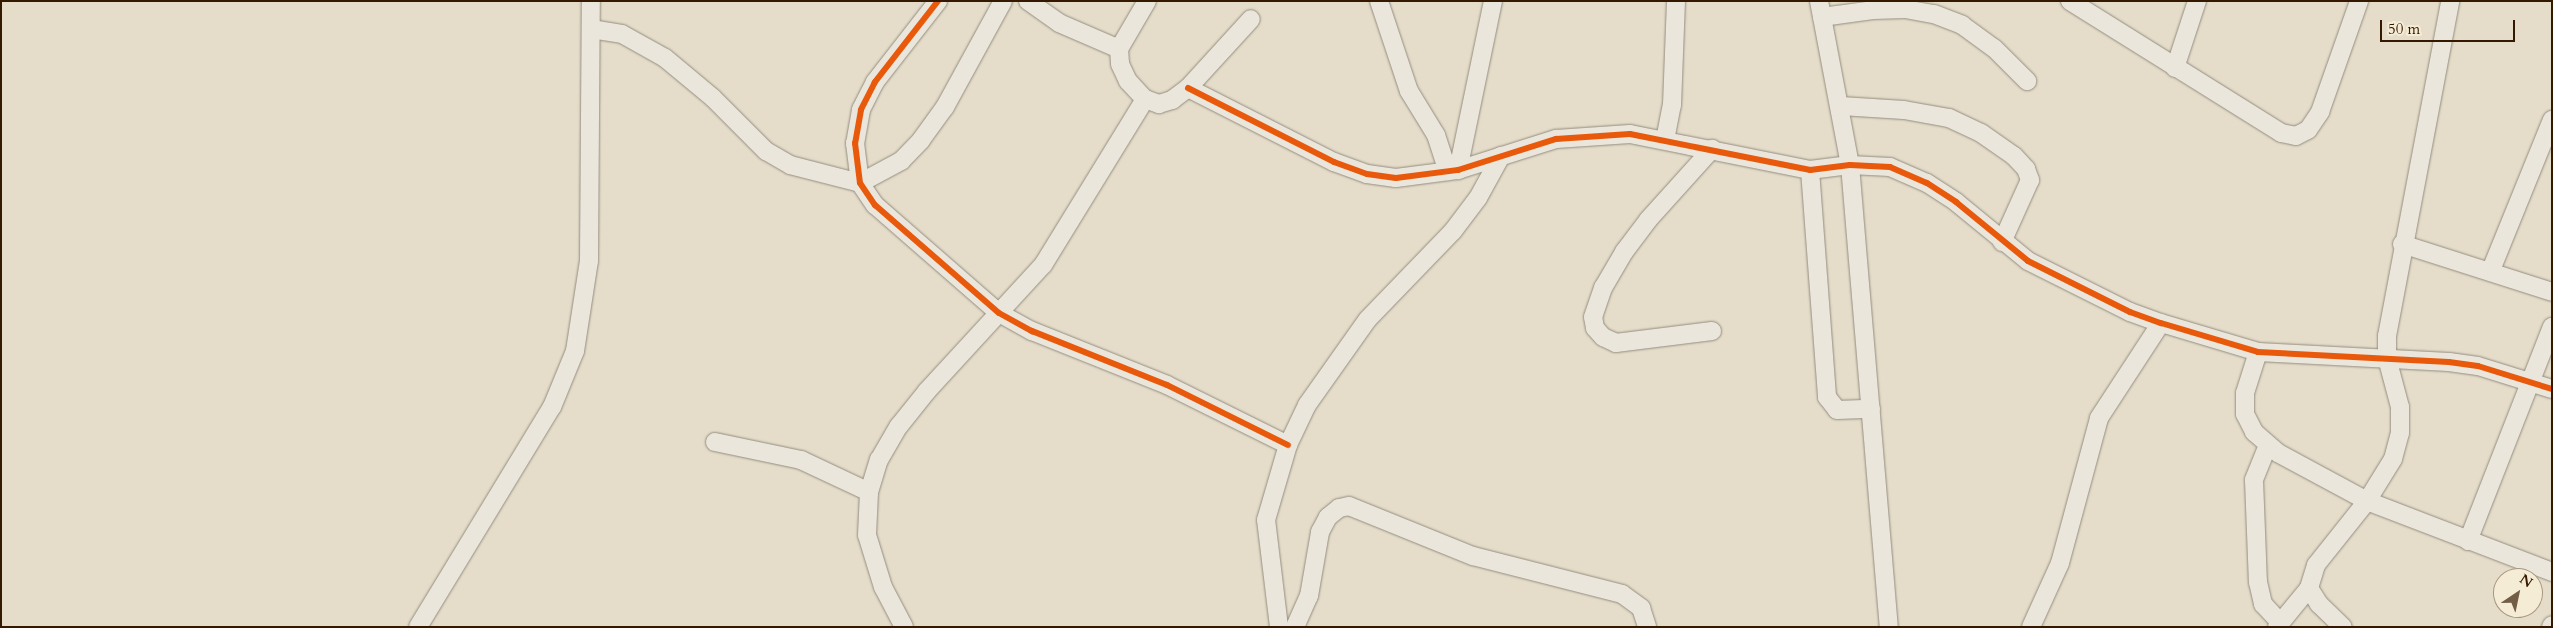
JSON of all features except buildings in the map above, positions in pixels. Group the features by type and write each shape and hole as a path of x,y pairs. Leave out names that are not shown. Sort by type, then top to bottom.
{"street":[{"path":"418,627 552,406 575,351 585,305 589,261 591,1"},
{"path":"938,1 875,82 861,110 855,143 860,182 875,205 902,231 999,312 1032,331 1167,385 1288,445"},
{"path":"591,29 622,34 665,58 713,98 766,151 790,165 860,182 901,161 921,140 945,107 1003,1"},
{"path":"1028,1 1058,23 1119,49"},
{"path":"1147,1 1119,49 1120,64 1128,81 1145,98 1159,104 1172,100 1188,88 1251,19"},
{"path":"1379,1 1409,91 1436,135 1453,171"},
{"path":"1453,171 1493,1"},
{"path":"1665,140 1672,106 1676,1"},
{"path":"2070,1 2281,133 2296,136 2308,130 2320,112 2359,1"},
{"path":"2175,68 2197,1"},
{"path":"2268,445 2254,480 2258,582 2263,604 2278,625 2309,588 2316,565 2367,502 2393,459 2400,433 2400,407 2387,358 2387,336 2402,244 2450,1"},
{"path":"1889,627 1850,165 1820,9 1905,9 1934,14 1970,30 1994,48 2027,81"},
{"path":"1188,88 1334,162 1367,174 1396,178 1453,171 1535,144 1585,136 1630,134 1810,170 1850,165 1890,167 1927,183 1956,202 2002,242 2028,261 2130,312 2161,323 2258,352 2387,358 2478,366 2530,380 2552,389"},
{"path":"904,627 883,587 867,535 869,492 879,460 899,426 965,346 1043,265 1145,98"},
{"path":"1840,106 1904,110 1949,118 1981,133 2014,156 2026,169 2030,180 2002,242"},
{"path":"2491,270 2552,120"},
{"path":"1712,149 1648,220 1624,252 1603,288 1593,317 1595,328 1603,337 1616,343 1712,331"},
{"path":"1279,627 1266,520 1288,445 1306,405 1368,319 1453,231 1478,198 1501,156"},
{"path":"1810,170 1827,397 1836,410 1871,409"},
{"path":"2402,244 2491,270 2552,292"},
{"path":"2031,627 2060,563 2099,418 2161,323"},
{"path":"2468,542 2552,327"},
{"path":"2258,352 2245,393 2244,414 2254,432 2268,445 2367,502 2468,542 2552,572"},
{"path":"715,442 801,460 869,492"},
{"path":"1295,627 1309,596 1320,532 1328,517 1339,508 1350,506 1473,556 1622,594 1641,608 1647,627"},
{"path":"2309,588 2319,604 2343,627"}],"cycle path":[{"path":"938,1 875,82 861,110 855,143 860,183 875,205 999,313 1032,331 1167,385 1288,445"},
{"path":"1188,88 1334,162 1367,174 1396,178 1458,170 1556,139 1630,134 1810,170 1850,165 1890,167 1927,183 1956,202 2028,261 2130,312 2161,323 2258,352 2449,362 2478,366 2552,389"}]}
